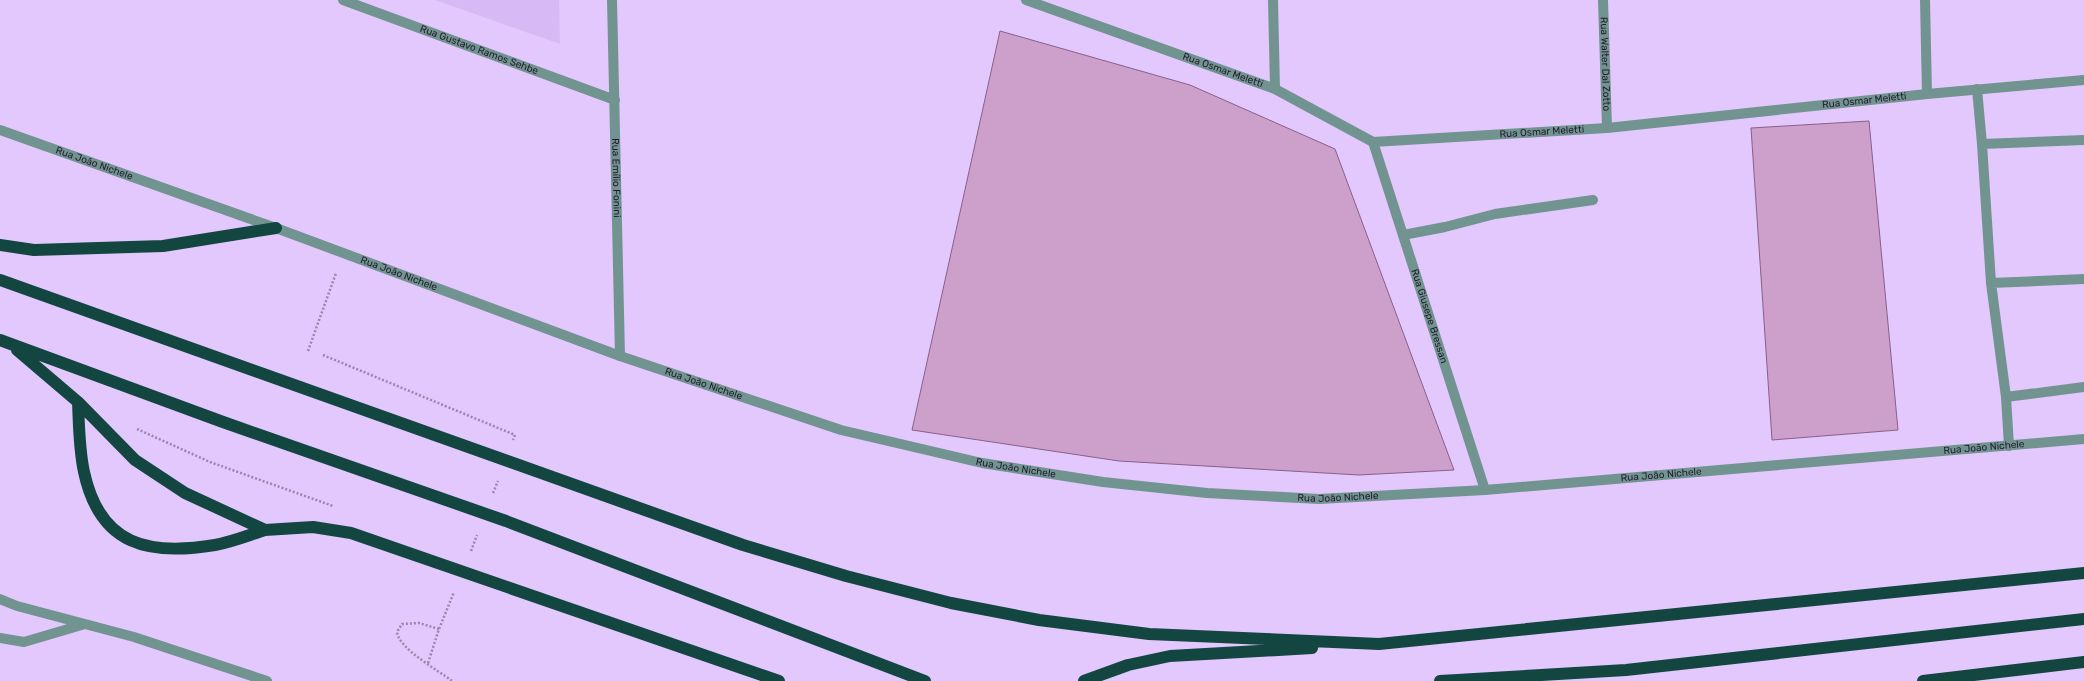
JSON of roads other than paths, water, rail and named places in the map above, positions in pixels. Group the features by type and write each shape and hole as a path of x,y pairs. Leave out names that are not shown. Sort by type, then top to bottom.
{"highway":[{"path":"0,245 34,250 163,246 276,228"},
{"path":"0,280 743,546 854,578 951,603 1062,623 1149,634 1380,644"},
{"path":"5,342 78,402 135,460 185,492 265,530"},
{"path":"5,342 223,422 506,521 925,681"},
{"path":"78,402 84,472 92,499 97,509 110,527 134,544 161,550 216,545 265,530 313,527 351,533 779,681"},
{"path":"1084,681 1128,665 1170,656 1380,644 2084,573"},
{"path":"1440,681 1626,670 2084,619"},
{"path":"1923,681 2084,662"}],"street":[{"name":"Rua Gustavo Ramos Sehbe","path":"343,0 615,100"},
{"name":"Rua Emílio Fonini","path":"612,0 620,356"},
{"name":"Rua Osmar Meletti","path":"1026,0 1275,89 1373,142 1607,128 1927,94 2084,80"},
{"path":"1274,0 1275,89"},
{"name":"Rua Walter Dal Zotto","path":"1603,0 1607,128"},
{"path":"1925,0 1927,94"},
{"path":"1977,89 1991,283 2006,397 2009,446"},
{"name":"Rua João Nichele","path":"0,130 276,228 620,356 841,430 997,466 1103,482 1207,493 1319,499 1485,490 2084,439"},
{"path":"1982,144 2084,140"},
{"name":"Rua Giusepe Bressan","path":"1373,142 1485,490"},
{"path":"1403,235 1445,227 1495,214 1593,200"},
{"path":"1991,283 2084,279"},
{"path":"2006,397 2084,387"},
{"path":"0,599 17,606 134,637 267,681"},
{"path":"0,638 24,642 85,624"}]}
